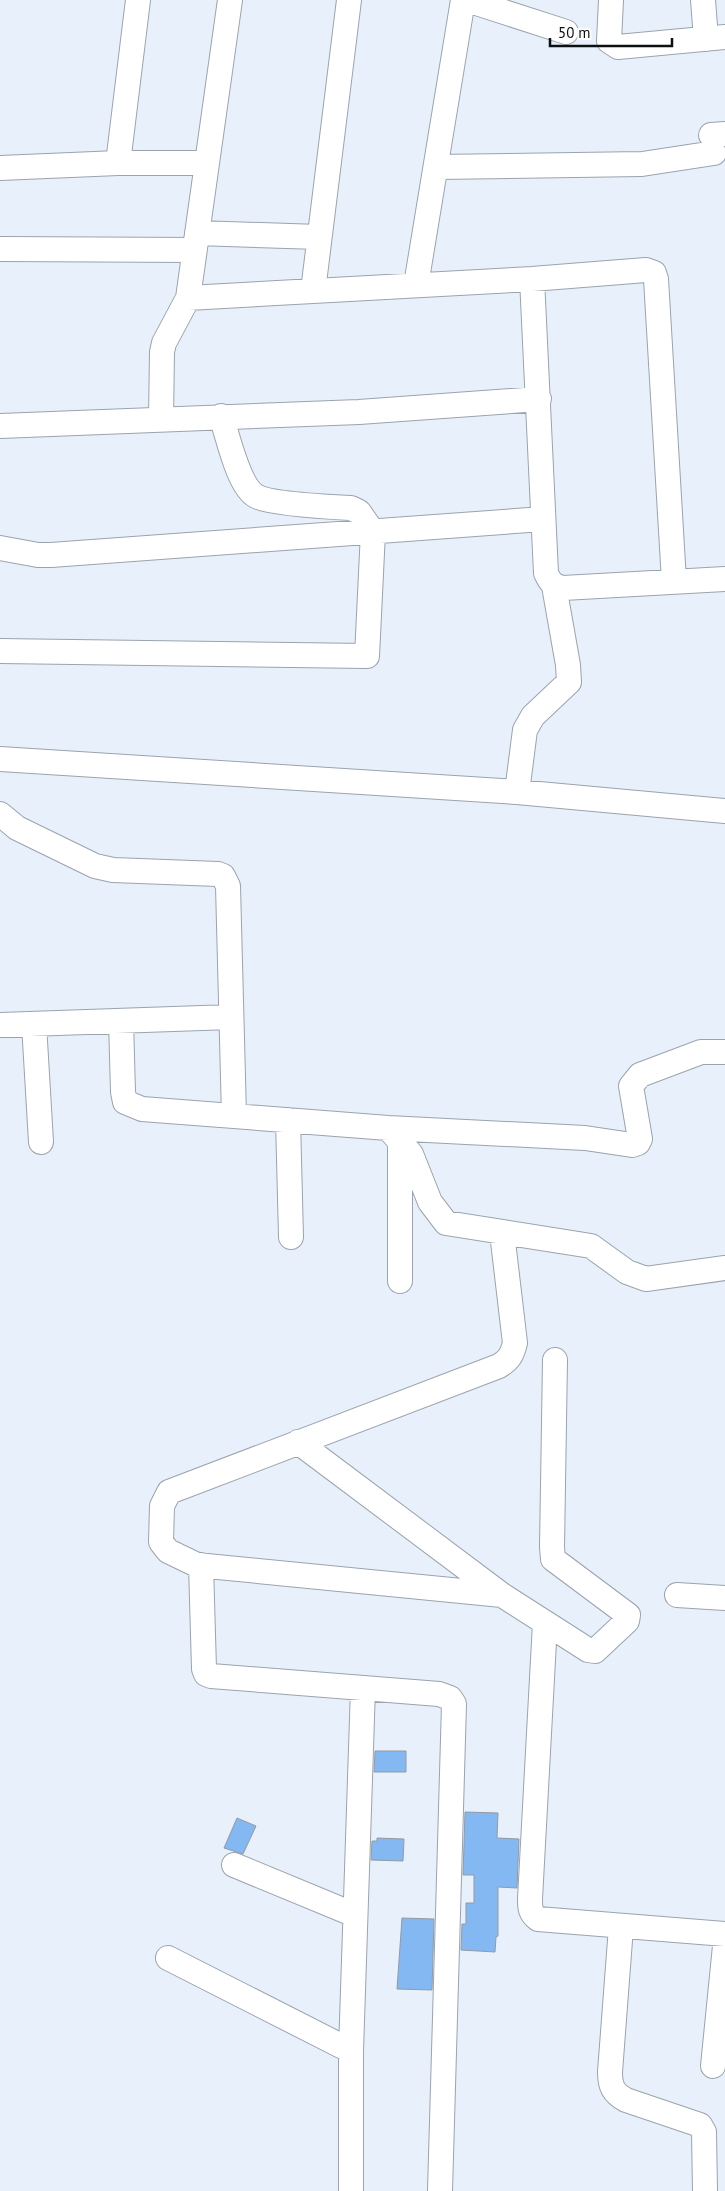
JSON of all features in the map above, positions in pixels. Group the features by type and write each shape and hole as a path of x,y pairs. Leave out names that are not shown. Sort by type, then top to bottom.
{"street":[{"path":"118,163 138,0"},
{"path":"161,419 164,344 188,298 230,0"},
{"path":"313,291 349,0"},
{"path":"416,285 465,0 566,32"},
{"path":"611,0 609,40 618,47 716,38 703,0"},
{"path":"436,167 642,164 717,141"},
{"path":"0,168 118,163 207,163"},
{"path":"0,249 319,237"},
{"path":"188,298 532,279 646,270 654,272 656,279 674,581"},
{"path":"517,792 525,730 533,716 568,682 568,665 554,586 546,573 532,279"},
{"path":"0,426 359,412 539,399"},
{"path":"0,651 367,656 373,532 359,512 350,508 273,501 256,496 246,487 241,476 221,416"},
{"path":"0,548 38,555 51,555 543,519"},
{"path":"554,586 563,588 725,579"},
{"path":"0,759 517,792 725,811"},
{"path":"0,814 17,828 104,868 224,876 228,886 234,1116"},
{"path":"0,1025 231,1017"},
{"path":"121,1021 123,1092 125,1102 142,1109 288,1120 394,1135 585,1138 632,1145 638,1143 640,1139 631,1086 633,1081 640,1075 695,1054 725,1052"},
{"path":"34,1024 41,1142"},
{"path":"288,1120 291,1236"},
{"path":"394,1135 411,1154 430,1202 440,1218 452,1226 591,1246 627,1272 646,1279 725,1268"},
{"path":"394,1135 400,1281"},
{"path":"502,1233 514,1343 513,1353 508,1360 499,1366 168,1492 162,1506 161,1542 168,1550 192,1563 201,1565 502,1595"},
{"path":"298,1442 502,1595 592,1652 629,1618 628,1615 554,1559 552,1547 555,1360"},
{"path":"201,1565 204,1669 206,1674 210,1676 439,1694 450,1698 454,1704 440,2191"},
{"path":"677,1595 725,1598"},
{"path":"546,1623 530,1908 532,1914 538,1919 725,1934"},
{"path":"351,2191 350,2051 363,1688"},
{"path":"234,1865 355,1915"},
{"path":"621,1926 610,2072 611,2087 616,2094 626,2100 700,2125 704,2132 705,2191"},
{"path":"713,2066 725,1946"},
{"path":"168,1958 350,2051"}],"building":[{"path":"375,1751 406,1751 406,1772 374,1772"},
{"path":"465,1812 498,1813 497,1838 519,1839 517,1888 498,1887 498,1936 496,1937 495,1952 461,1950 462,1924 466,1924 466,1903 474,1903 474,1875 463,1875"},
{"path":"237,1818 256,1826 243,1854 224,1848"},
{"path":"377,1838 404,1839 403,1861 371,1860 372,1841 377,1841"},
{"path":"402,1918 434,1919 432,1990 397,1989"}]}
